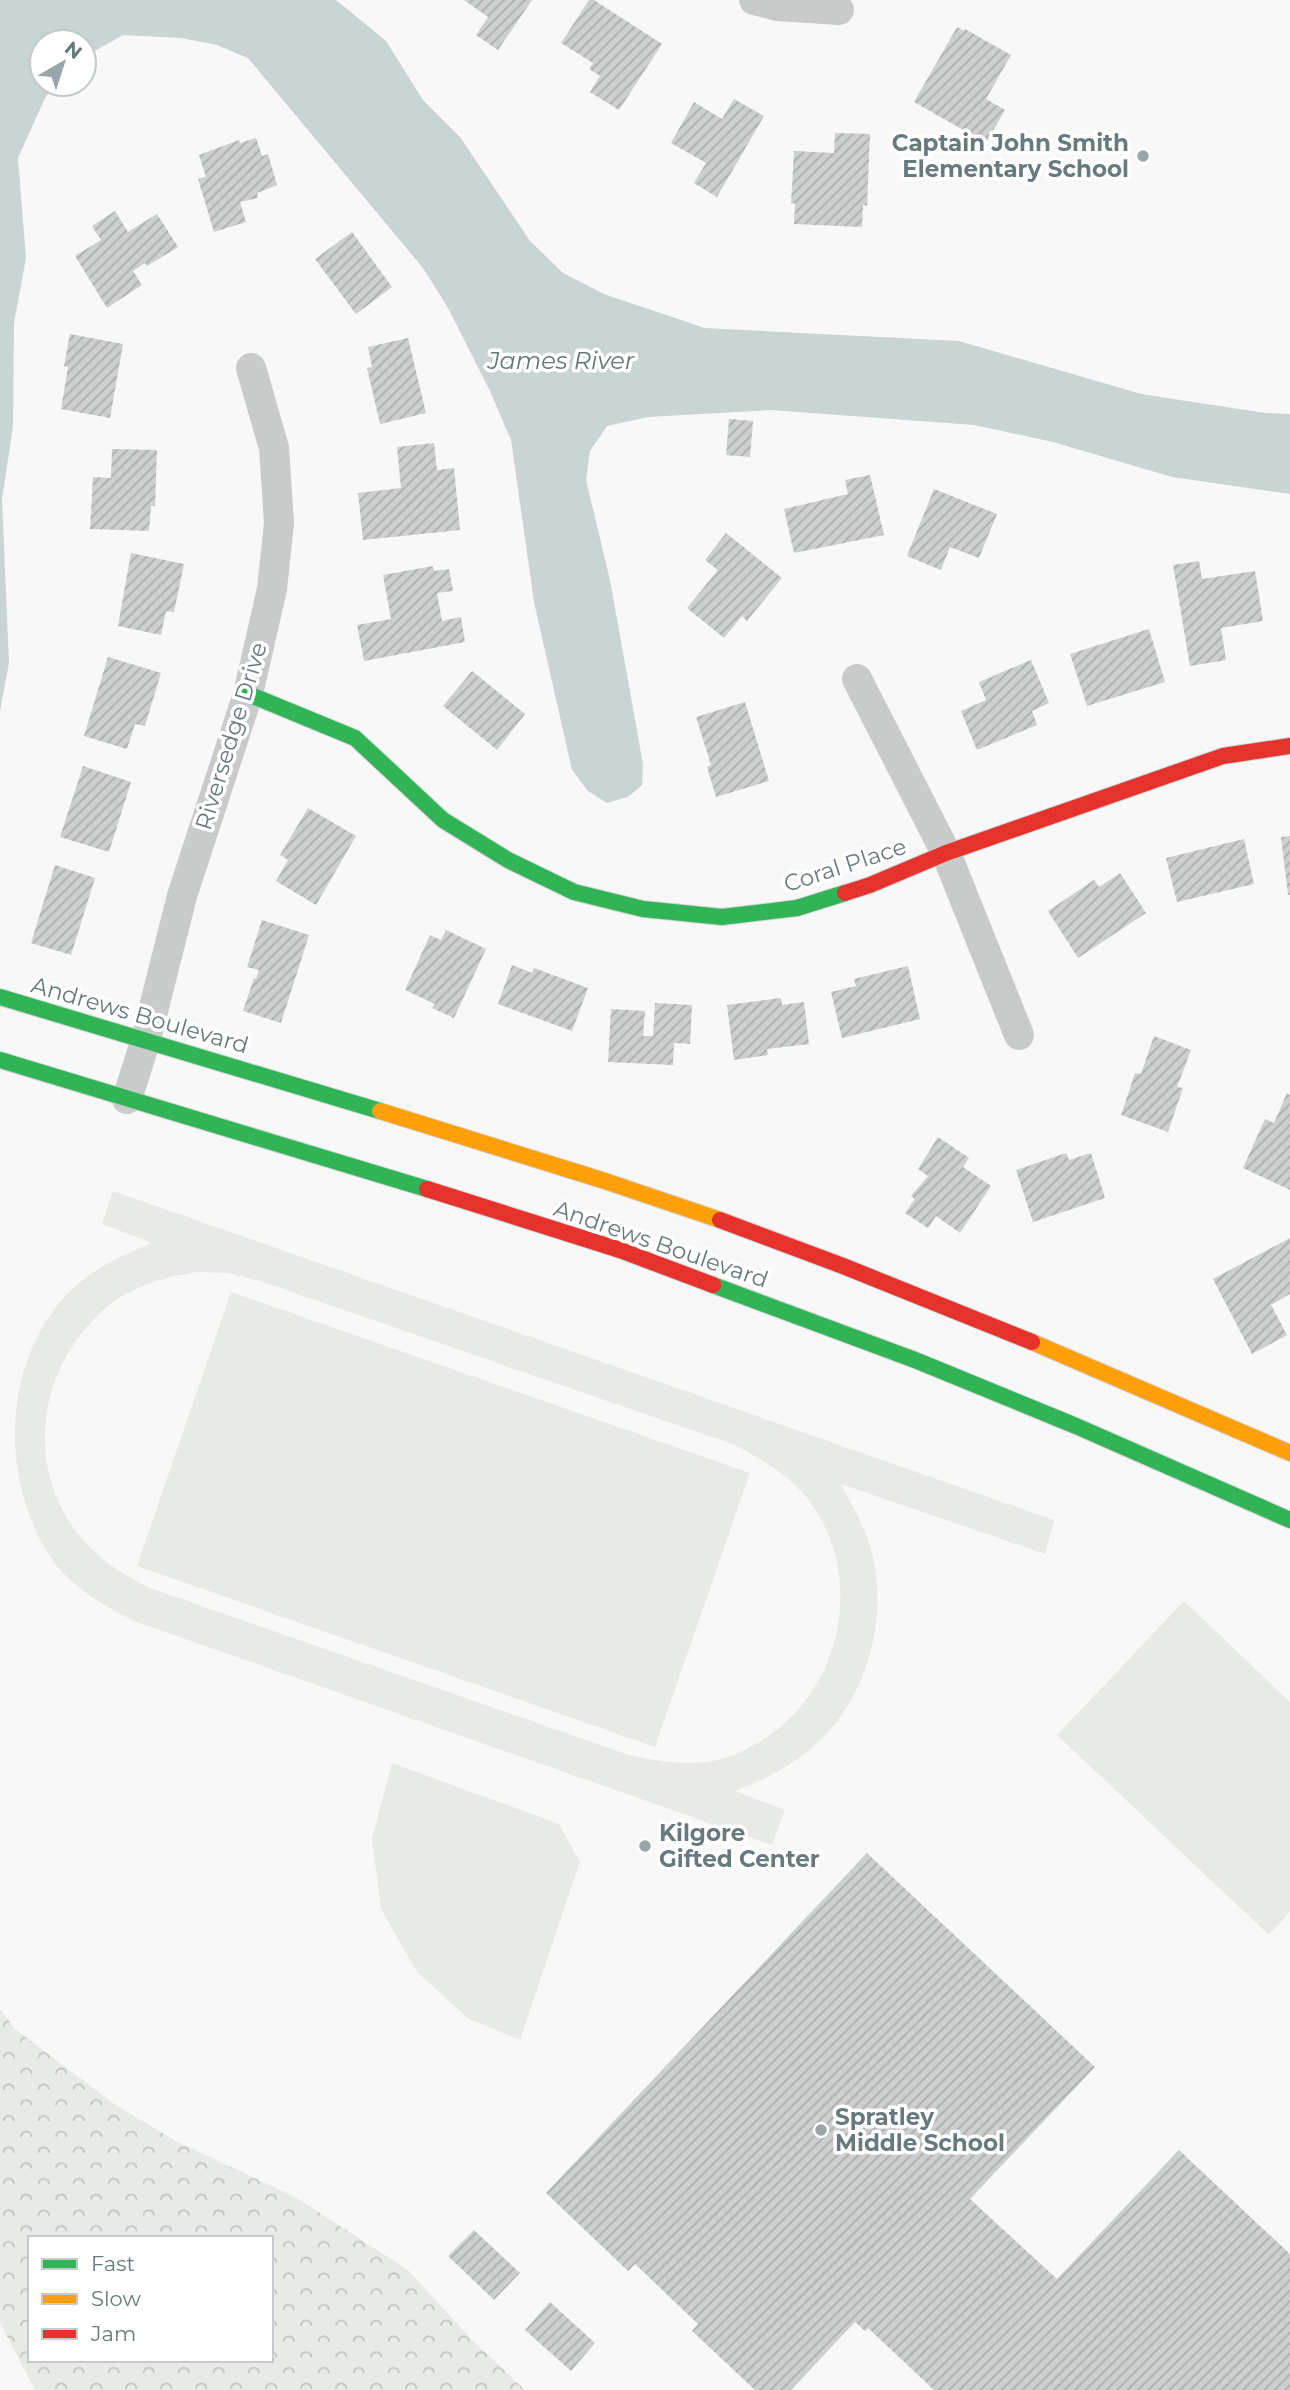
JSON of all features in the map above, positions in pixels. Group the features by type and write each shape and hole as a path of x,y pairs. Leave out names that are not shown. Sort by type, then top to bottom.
{"street":[{"path":"754,0 777,6 839,10"},
{"name":"Riversedge Drive","path":"127,1098 146,1040 182,895 248,694 272,589 279,523 274,448 251,368"},
{"path":"857,679 946,853 1019,1035"},
{"name":"Coral Place","path":"248,694 355,738 443,820 508,860 575,892 643,909 722,917 797,908 870,885 946,853 1223,755 1290,746"},
{"name":"Andrews Boulevard","path":"0,997 445,1131 791,1246 1038,1344 1290,1453"},
{"name":"Andrews Boulevard","path":"0,1059 387,1176 620,1250 915,1360 1076,1426 1290,1520"}],"green space":[{"path":"113,1191 1054,1520 1045,1554 841,1484 870,1546 876,1572 876,1625 862,1678 835,1724 798,1759 768,1777 735,1791 785,1810 772,1845 137,1622 103,1604 73,1582 55,1564 37,1533 24,1500 17,1464 15,1428 19,1391 29,1357 44,1324 66,1295 85,1278 152,1243 102,1224","holes":["228,1273 260,1281 735,1445 776,1470 795,1485 811,1503 828,1534 838,1567 840,1601 836,1635 825,1667 808,1697 785,1722 743,1751 718,1760 695,1763 651,1760 629,1755 150,1588 109,1564 72,1526 56,1495 47,1462 45,1428 51,1394 63,1362 83,1332 108,1306 128,1293 150,1283 185,1274"]},
{"path":"231,1292 750,1473 655,1747 137,1566"},
{"path":"1184,1601 1290,1702 1290,1912 1269,1935 1057,1735"},
{"path":"392,1763 559,1824 580,1862 520,2040 469,2019 417,1972 381,1909 372,1839"},
{"path":"0,2009 15,2029 117,2106 176,2141 295,2197 408,2270 472,2340 525,2390 35,2390 0,2323"}],"water":[{"name":"James River","path":"0,0 336,0 386,41 423,100 460,137 530,241 563,273 604,294 705,328 959,341 1141,394 1265,413 1290,414 1290,494 1172,477 1053,442 974,425 771,410 648,417 607,426 590,451 586,480 610,580 643,764 642,785 628,797 607,803 588,791 572,770 534,602 511,440 490,391 448,308 423,268 248,58 217,45 181,38 123,35 98,49 98,28 28,28 28,98 45,98 18,158 26,258 14,323 13,427 2,499 9,663 0,711"}],"building":[{"path":"464,0 532,0 498,50 476,35 488,17"},
{"path":"589,0 594,0 662,44 619,110 590,92 600,76 589,69 593,63 561,43"},
{"path":"957,27 1011,55 986,99 1005,110 986,143 914,102"},
{"path":"734,99 764,116 717,197 694,183 706,163 671,143 694,102 722,119"},
{"path":"835,133 870,134 867,206 863,205 862,227 794,224 795,203 791,204 794,151 834,153"},
{"path":"256,138 262,156 268,154 277,185 257,193 258,198 240,202 246,222 214,232 198,179 206,177 199,155 239,140 240,143"},
{"path":"115,211 128,232 157,214 178,247 147,266 145,263 133,271 142,285 107,308 75,256 101,240 92,226"},
{"path":"352,232 392,287 356,314 315,259"},
{"path":"70,334 123,344 110,418 61,409 68,367 64,366"},
{"path":"408,338 426,413 380,424 367,368 372,367 368,347"},
{"path":"729,419 753,421 750,457 726,455"},
{"path":"434,443 437,470 454,468 460,530 363,540 358,493 401,488 397,447"},
{"path":"112,449 157,450 155,506 151,506 149,531 90,529 93,477 111,478"},
{"path":"870,475 884,535 794,553 784,509 848,494 845,480"},
{"path":"934,489 997,514 979,558 950,547 941,570 907,556"},
{"path":"726,533 782,578 747,621 742,616 724,638 687,608 718,570 705,560"},
{"path":"131,553 184,564 174,612 166,611 161,635 118,626"},
{"path":"1199,561 1202,579 1255,571 1263,621 1221,628 1226,660 1190,666 1173,565"},
{"path":"433,566 434,571 449,569 453,591 437,593 442,621 461,617 465,642 364,661 357,625 391,619 383,575"},
{"path":"1149,629 1165,682 1087,706 1070,654"},
{"path":"108,657 161,673 145,726 135,724 127,749 84,736"},
{"path":"1031,660 1049,703 1032,711 1037,725 977,750 961,711 986,700 979,682"},
{"path":"472,671 525,714 497,750 443,706"},
{"path":"745,702 769,781 716,797 707,767 711,765 696,717"},
{"path":"83,766 131,782 109,852 60,837"},
{"path":"308,808 356,836 316,905 276,881 288,860 280,855"},
{"path":"1290,836 1290,895 1288,895 1281,837"},
{"path":"1244,839 1254,884 1177,902 1166,858"},
{"path":"55,865 95,878 71,955 31,943"},
{"path":"1120,873 1146,913 1078,958 1048,911 1094,880 1099,887"},
{"path":"262,920 309,935 281,1023 243,1011 259,970 247,967"},
{"path":"446,930 486,949 454,1018 432,1008 435,1004 405,990 430,935 441,940"},
{"path":"512,965 532,973 534,968 588,988 572,1031 498,1004"},
{"path":"908,966 920,1019 842,1038 831,992 856,986 854,979"},
{"path":"781,998 782,1005 804,1002 809,1044 767,1049 768,1055 734,1060 727,1005"},
{"path":"655,1003 692,1005 690,1044 674,1043 673,1065 608,1062 611,1009 645,1011 643,1036 653,1036"},
{"path":"1154,1036 1191,1050 1177,1087 1183,1088 1168,1132 1121,1115 1135,1073 1141,1074"},
{"path":"1287,1093 1290,1095 1290,1190 1243,1168 1265,1119 1274,1123"},
{"path":"938,1137 969,1158 963,1167 991,1186 960,1233 936,1216 928,1228 905,1213 915,1199 911,1196 928,1176 918,1169"},
{"path":"1066,1153 1069,1160 1091,1153 1105,1198 1033,1222 1016,1170"},
{"path":"1290,1238 1290,1294 1271,1305 1287,1335 1252,1354 1213,1279"},
{"name":"Spratley Middle School","path":"867,1853 1095,2067 970,2199 1057,2279 1179,2150 1290,2254 1290,2390 934,2390 868,2328 865,2331 855,2322 791,2390 755,2390 692,2331 698,2324 635,2264 628,2271 546,2193"},
{"path":"474,2230 520,2273 494,2300 448,2256"},
{"path":"550,2302 595,2343 571,2371 525,2330"}],"traffic: fast":[{"path":"248,694 355,738 443,820 508,860 574,892 643,909 722,917 797,908 845,893"},
{"path":"0,997 380,1111"},
{"path":"0,1060 427,1189"},
{"path":"713,1285 915,1360 1076,1426 1290,1520"}],"traffic: slow":[{"path":"380,1111 720,1220"},
{"path":"1032,1342 1290,1453"}],"traffic: jam":[{"path":"845,893 946,853 1223,756 1290,746"},
{"path":"427,1189 620,1250 713,1285"},
{"path":"720,1220 1032,1342"}],"place":[{"name":"Captain John Smith Elementary School","path":"1143,156"},
{"name":"Kilgore Gifted Center","path":"645,1846"},
{"name":"Spratley Middle School","path":"821,2130"}]}
